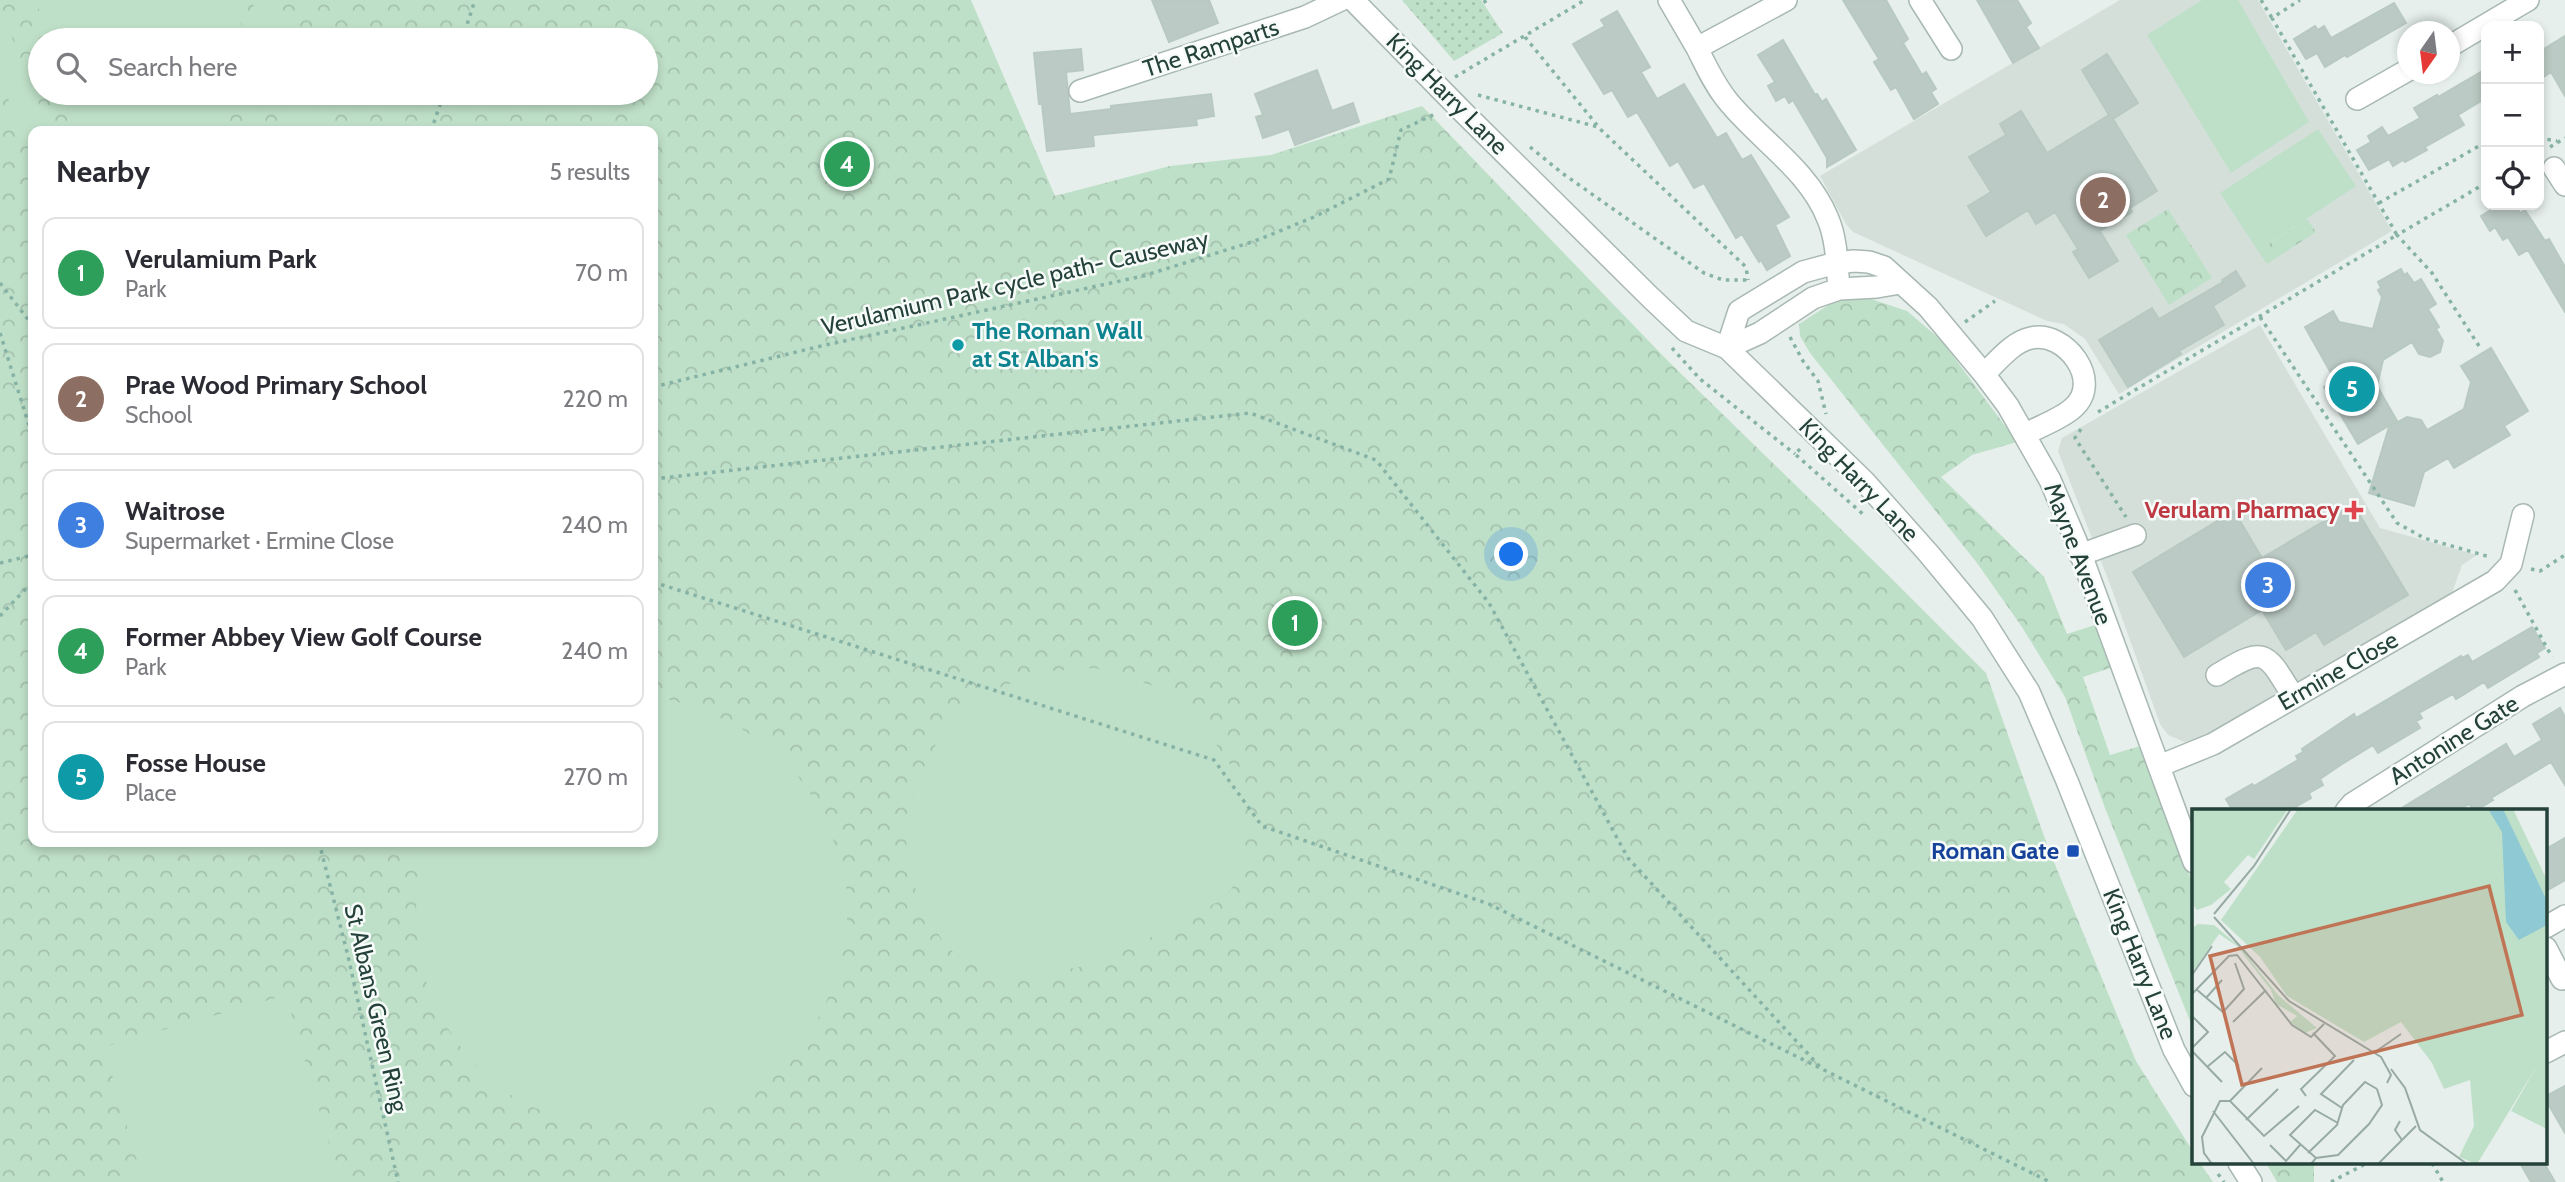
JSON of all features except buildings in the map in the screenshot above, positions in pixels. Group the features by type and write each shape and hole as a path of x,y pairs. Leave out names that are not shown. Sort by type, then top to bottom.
{"street":[{"name":"The Ramparts","path":"1080,91 1305,17 1341,0"},
{"name":"King Harry Lane","path":"1353,0 1460,98 1686,331 1727,348 1864,481 1982,618 2029,692 2174,1050 2192,1082"},
{"path":"1669,0 1715,83 1728,101 1806,181 1829,220 1839,289"},
{"path":"1697,48 1786,0"},
{"path":"1920,0 1951,49"},
{"path":"2460,40 2528,0"},
{"path":"2357,99 2397,76"},
{"name":"Mayne Avenue","path":"1727,348 1739,311 1803,272 1836,263 1854,261 1884,267 1928,307 1984,374 2026,434 2050,480 2192,857"},
{"path":"1727,348 1760,333 1813,298 1839,289 1899,283"},
{"path":"1984,374 2009,350 2029,338 2048,337 2057,341 2077,361 2086,380 2080,400 2073,409 2026,434"},
{"path":"2511,564 2523,515"},
{"path":"2080,555 2135,535"},
{"name":"Ermine Close","path":"2159,766 2213,744 2495,581 2511,564"},
{"path":"2217,675 2249,656 2262,657 2271,660 2293,696"},
{"name":"Antonine Gate","path":"2348,809 2511,704 2564,675"},
{"path":"2548,926 2565,916"},
{"path":"2548,951 2562,979"},
{"path":"2548,1051 2565,1042"},
{"path":"2240,1164 2251,1182"}],"path":[{"path":"466,28 475,0"},
{"path":"1450,80 1586,0"},
{"path":"2261,0 2397,234 2432,273 2479,346"},
{"path":"2272,18 2300,0"},
{"path":"1525,37 1598,127 1746,267 1748,279"},
{"path":"1460,98 1598,127"},
{"name":"Verulamium Park cycle path- Causeway","path":"658,386 821,346 1143,276 1217,255 1314,217 1389,179 1401,130 1460,98"},
{"path":"433,126 440,105"},
{"path":"2544,139 2558,142 2565,138"},
{"path":"1525,142 1562,173 1704,274 1723,280 1748,279 1758,286 1764,295"},
{"path":"2553,168 2558,142"},
{"path":"2379,203 2481,145"},
{"path":"2089,417 2481,186"},
{"path":"0,283 28,319"},
{"path":"1956,314 1964,323 1995,301"},
{"path":"2260,317 2397,523 2424,538 2540,571 2565,555"},
{"path":"1780,319 1803,361 1818,381"},
{"path":"0,333 28,422"},
{"path":"1668,343 1700,379 1795,454"},
{"path":"658,478 1250,413 1376,460 1489,603 1628,858 1823,1069"},
{"path":"2082,428 2075,438 2135,535"},
{"path":"0,563 28,556"},
{"path":"2511,564 2513,587 2564,675"},
{"path":"658,584 1214,760 1262,826 1489,904 2050,1182"},
{"path":"0,617 28,586"},
{"name":"St Albans Green Ring","path":"319,847 348,956 398,1182"},
{"path":"2331,1182 2365,1164"},
{"path":"2433,1164 2443,1182"},
{"path":"2218,1174 2224,1182"}],"shaded area":[{"path":"2120,0 2258,0 2392,231 2119,394 2085,339 2064,324 2047,321 1853,232 1820,176"},
{"path":"2260,325 2380,528 2477,555 2462,565 2452,593 2199,739 2185,742 2168,735 2160,724 2058,451 2062,438"}],"green space":[{"path":"0,0 971,0 1055,196 1170,166 1271,155 1422,106 1668,361 1986,673 2049,850 2136,1061 2192,1150 2192,1164 2201,1164 2213,1182 0,1182"},
{"path":"35,0 231,0 243,28 47,28"},
{"path":"251,0 278,0 290,28 263,28"},
{"path":"1402,0 1481,0 1503,33 1454,61"},
{"path":"2202,0 2238,0 2309,122 2231,173 2147,35"},
{"path":"0,8 28,77 28,105 39,105 48,126 28,126 28,146 0,79"},
{"path":"79,105 255,105 203,126 88,126"},
{"path":"292,105 316,105 320,126 295,126"},
{"path":"2318,129 2356,186 2258,251 2220,193"},
{"path":"2168,209 2212,278 2169,305 2126,235"},
{"path":"2307,219 2316,232 2267,264 2258,251"},
{"path":"1865,297 1907,311 1941,340 2017,442 1972,455 1941,477 2044,577 2067,634 2095,625 2110,668 2083,677 2110,755 2140,746 2192,882 2192,1026 2105,808 2065,697 2022,627 1977,563 1810,353 1800,336 1799,324 1838,299"},
{"path":"1095,668 1151,685 1198,718 1231,766 1246,818 1243,872 1225,898 1102,963 1045,973 989,975 946,947 917,897 906,841 915,784 942,733 984,694 1038,672"},
{"path":"658,699 671,700 718,717 753,736 783,761 809,791 829,831 843,869 847,926 842,955 834,984 806,1037 788,1060 757,1086 713,1106 647,1122 586,1120 563,1116 528,1105 494,1082 464,1051 441,1016 423,972 417,937 417,888 426,847 658,847"},
{"path":"286,995 340,1182 143,1182 104,1047"},
{"path":"2267,1164 2314,1164 2314,1182 2277,1182"},
{"path":"858,1165 865,1182 816,1182"}],"place":[{"name":"Former Abbey View Golf Course","path":"847,164"},
{"name":"Prae Wood Primary School","path":"2103,200"},
{"name":"The Roman Wall at St Alban's","path":"958,345"},
{"name":"Fosse House","path":"2352,389"},
{"name":"Verulam Pharmacy","path":"2354,510"},
{"name":"Waitrose","path":"2268,585"},
{"name":"Verulamium Park","path":"1295,623"},
{"name":"Roman Gate","path":"2073,851"}]}
